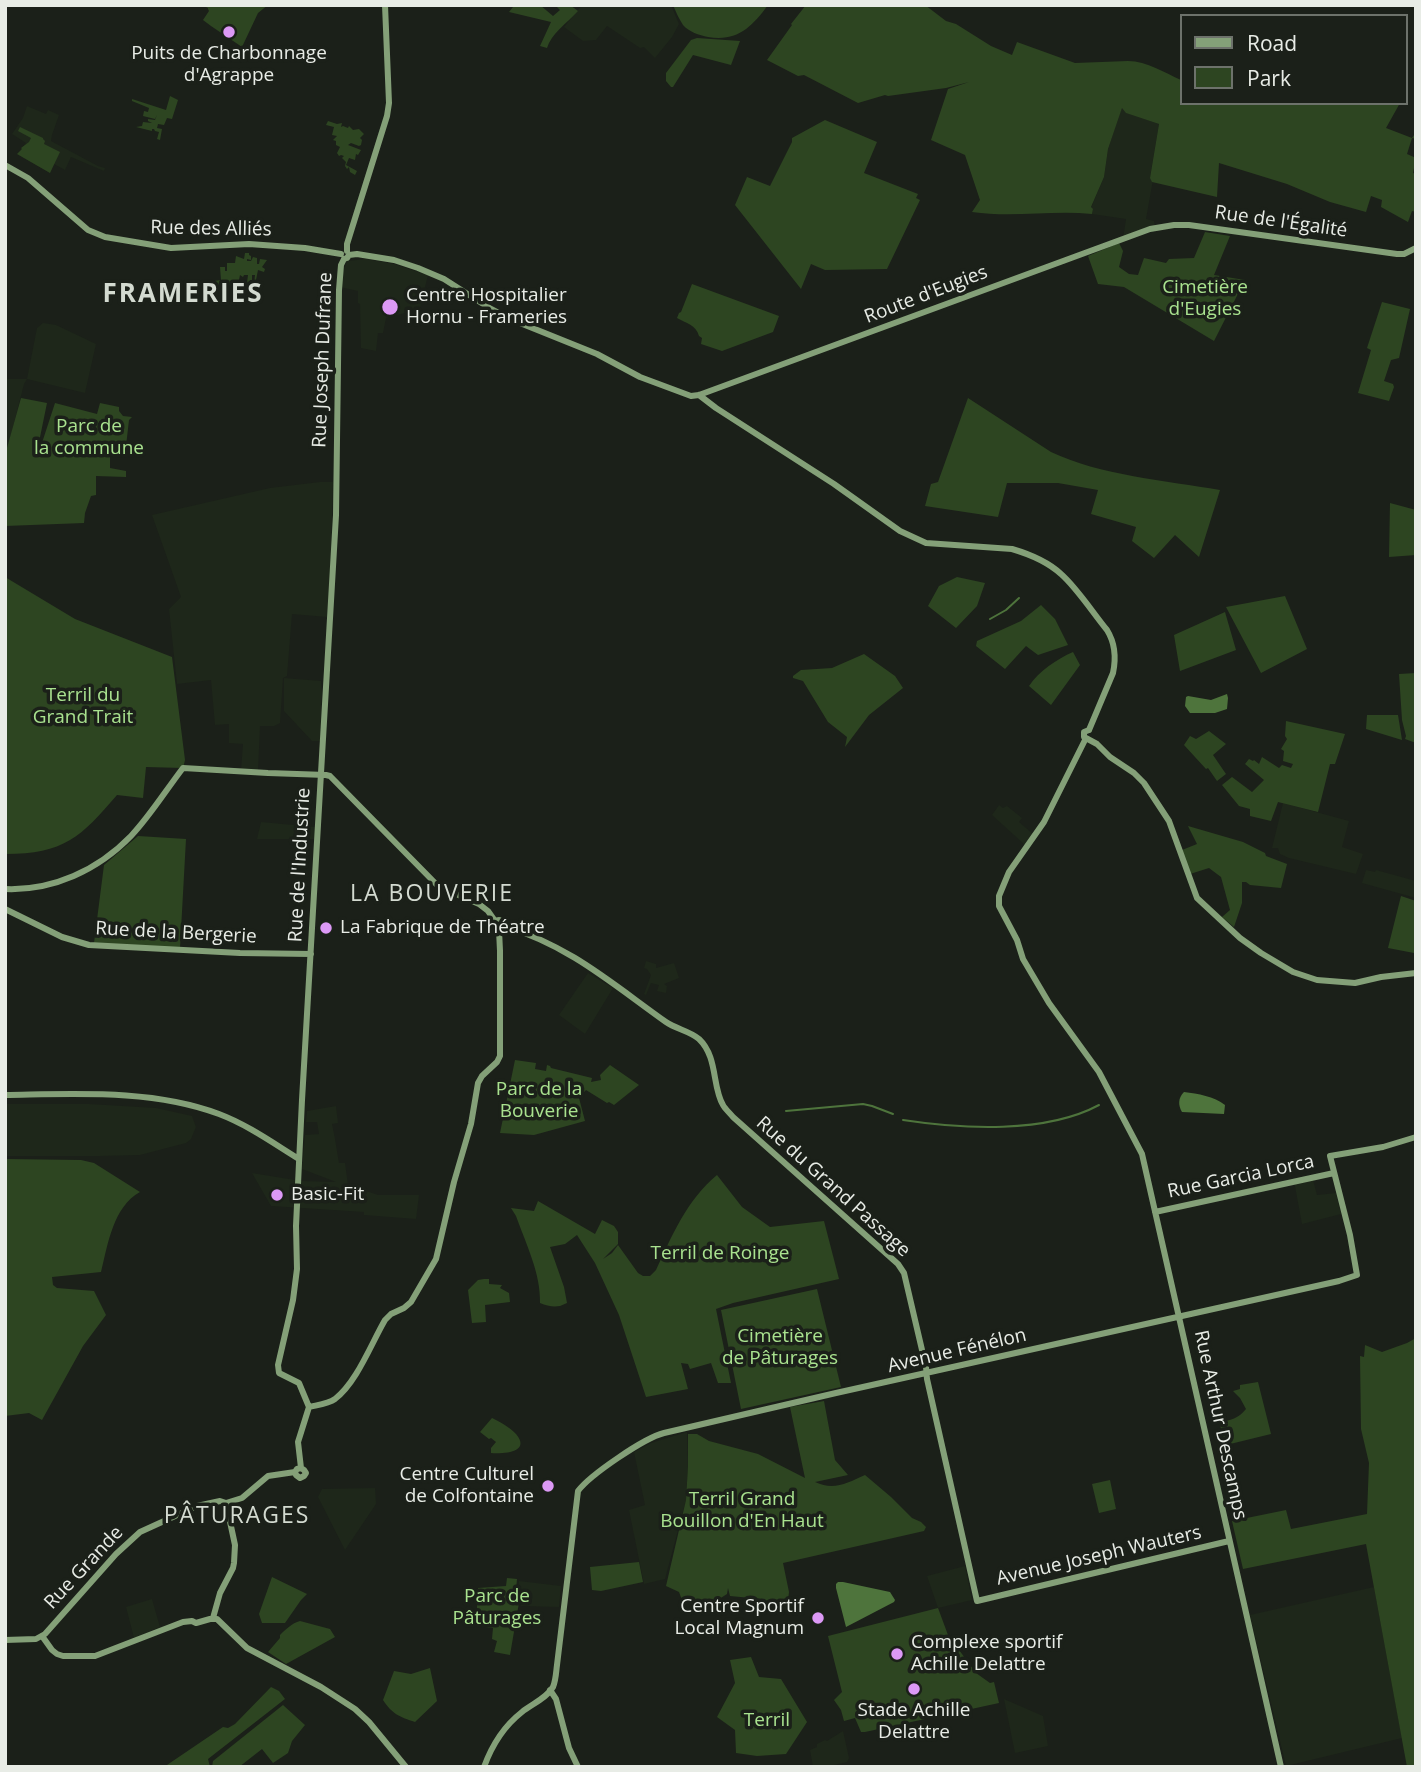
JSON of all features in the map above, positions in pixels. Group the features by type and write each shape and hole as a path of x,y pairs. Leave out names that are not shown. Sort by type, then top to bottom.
{"street":[{"name":"Rue Joseph Dufrane","path":"337,463 341,265 385,125 389,103 385,5"},
{"name":"Rue des Alliés","path":"5,165 29,178 82,225 105,237 177,248 249,244 334,251 345,255 357,254 394,260 444,279 510,319 597,354 640,377 691,396 699,395"},
{"name":"Rue de l'Égalité","path":"1164,226 1189,225 1394,254 1404,254 1416,248"},
{"name":"Route d'Eugies","path":"699,395 1164,226"},
{"path":"699,395 900,531 926,543 1012,549 1039,560 1063,575 1107,630 1114,650 1113,673 1089,736 1110,757 1138,776 1164,811 1198,900 1261,953 1293,972 1310,978 1355,983 1416,973"},
{"name":"Rue de l'Industrie","path":"309,1407 299,1382 282,1375 278,1365 297,1269 299,1158 337,463"},
{"name":"Rue Arthur Descamps","path":"1089,736 1044,822 1009,872 999,896 999,906 1017,940 1023,959 1049,1003 1099,1072 1142,1154 1280,1767"},
{"path":"5,889 47,885 79,874 99,863 132,835 183,768 326,775 330,776 438,886 479,904 495,921 501,920 500,1055 497,1062 481,1078 436,1257 412,1301 385,1320 362,1366 340,1395 333,1401 309,1407"},
{"name":"Rue de la Bergerie","path":"5,909 62,937 89,945 311,954"},
{"name":"Rue du Grand Passage","path":"501,928 526,933 569,953 671,1026 701,1040 714,1066 723,1105 741,1125 898,1264 904,1273 976,1601"},
{"path":"5,1095 165,1100 219,1114 299,1158"},
{"path":"1334,1172 1330,1156 1383,1147 1416,1137"},
{"name":"Rue Garcia Lorca","path":"1155,1212 1334,1172"},
{"name":"Avenue Fénélon","path":"550,1690 555,1681 577,1493 627,1452 658,1434 1357,1275 1334,1172"},
{"name":"Rue Grande","path":"5,1640 36,1639 42,1636 86,1590 116,1553 140,1532 197,1506 220,1501 226,1503 242,1498 268,1476 298,1470 299,1437 309,1407"},
{"path":"213,1618 220,1593 234,1565 235,1545 226,1503"},
{"name":"Avenue Joseph Wauters","path":"976,1601 1229,1541"},
{"path":"42,1636 53,1651 63,1656 101,1655 183,1622 196,1623 218,1619 244,1646 354,1707 406,1767"},
{"path":"484,1767 495,1742 507,1726 550,1690 556,1699 569,1748 578,1767"}],"shaded area":[{"path":"582,5 671,5 679,24 655,58 644,47 640,48 607,26 596,40 583,41 564,27"},
{"path":"27,106 46,114 48,110 59,115 51,141 105,168 104,171 71,157 65,170 54,164 50,173 17,154 26,143 12,134 23,118"},
{"path":"1122,107 1127,113 1159,124 1146,219 1154,221 1155,228 1123,239 1126,219 1092,214 1091,208 1104,177 1108,149"},
{"name":"Centre Hospitalier Hornu - Frameries","path":"366,259 394,264 428,275 419,312 386,318 383,333 378,333 376,351 361,348 358,291 340,287 347,261"},
{"path":"43,323 56,325 96,344 85,393 27,379 37,328"},
{"path":"5,379 27,379 24,384 6,455"},
{"path":"333,482 327,617 292,614 280,723 260,726 258,771 241,770 243,744 229,743 229,724 215,725 211,680 177,684 169,609 181,597 152,515 270,488"},
{"path":"284,678 321,681 320,741 312,741 284,711"},
{"path":"1227,694 1227,709 1215,713 1190,713 1185,706 1188,696 1211,700"},
{"path":"1283,803 1349,821 1342,847 1363,854 1356,874 1289,858 1280,854 1278,848 1272,848"},
{"path":"999,805 1003,808 1007,806 1022,818 1019,822 1033,834 1025,845 992,815"},
{"path":"261,822 315,827 315,839 257,839"},
{"path":"1366,870 1376,870 1416,881 1416,898 1362,883"},
{"path":"646,961 656,964 656,968 674,963 679,978 664,984 667,986 666,993 657,991 659,985 651,983 646,995 644,994 651,975 644,968"},
{"path":"588,973 613,988 585,1034 559,1015"},
{"path":"1184,1092 1216,1099 1225,1105 1224,1114 1182,1112 1179,1102"},
{"path":"5,1104 89,1104 156,1108 192,1116 196,1127 191,1139 186,1143 140,1155 5,1156"},
{"path":"336,1106 338,1123 332,1124 339,1163 345,1163 348,1185 378,1195 419,1195 416,1219 364,1215 364,1212 271,1206 252,1173 301,1181 336,1182 302,1169 305,1135 319,1134 317,1122 306,1122 307,1111"},
{"path":"1313,1180 1317,1195 1336,1193 1341,1214 1302,1224 1294,1181"},
{"path":"687,1432 686,1500 665,1579 644,1584 629,1510 645,1505 634,1452 651,1443"},
{"path":"375,1488 376,1504 345,1550 318,1497 322,1489"},
{"path":"965,1566 972,1600 938,1608 927,1576"},
{"path":"519,1581 561,1586 559,1607 521,1606 523,1591 518,1589"},
{"path":"838,1582 890,1592 895,1600 846,1627 836,1588"},
{"path":"1374,1587 1402,1738 1286,1766 1250,1615"},
{"path":"152,1599 160,1627 134,1638 126,1607"},
{"path":"1004,1699 1043,1716 1048,1746 1015,1753"},
{"path":"843,1731 849,1758 847,1762 813,1767 810,1750"}],"green space":[{"path":"207,5 268,5 258,13 242,47 203,20 209,11"},
{"path":"512,5 540,5 553,16 560,10 555,5 570,5 578,11 556,33 547,48 540,46 551,22 509,12"},
{"path":"673,5 768,5 743,31 718,38 688,30"},
{"path":"806,5 925,5 946,21 1012,55 1017,42 1075,63 1128,61 1149,65 1180,80 1180,105 1399,105 1386,128 1412,138 1407,154 1416,158 1413,173 1416,174 1416,212 1412,211 1408,222 1381,207 1382,200 1371,196 1366,212 1219,163 1217,197 1152,182 1150,178 1159,124 1126,113 1122,108 1108,149 1104,177 1091,207 1092,214 972,212 980,200 965,155 931,140 948,89 969,82 946,88 885,95 858,103 804,75 798,76 767,60"},
{"path":"697,38 740,41 731,65 693,55 671,87 666,81 666,73 691,40"},
{"path":"170,96 178,100 172,119 167,118 164,125 158,124 157,128 162,129 160,140 157,139 159,132 154,129 152,131 136,127 142,126 143,122 152,123 148,119 155,120 157,115 155,119 143,116 144,111 148,112 149,108 132,99 166,110"},
{"path":"825,120 877,142 864,173 918,194 916,198 920,200 887,269 825,270 811,264 801,289 735,205 747,177 770,186 792,138"},
{"path":"328,121 342,123 341,127 359,129 364,134 360,138 361,145 348,145 361,150 356,154 355,160 349,158 346,165 357,171 355,175 345,166 346,162 342,158 344,156 337,153 340,147 333,140 337,136 332,135 334,127 326,125"},
{"path":"20,127 43,138 44,144 60,152 50,173 17,154 31,138 18,131"},
{"name":"Cimetière d'Eugies","path":"1205,232 1230,236 1214,275 1245,280 1214,341 1124,287 1098,284 1088,256 1119,243 1123,251 1119,267 1129,274 1138,275 1144,258 1166,263 1169,259 1194,258"},
{"path":"245,253 251,256 251,260 247,261 251,261 253,257 257,258 257,264 260,259 267,260 262,267 264,272 258,270 258,287 254,285 255,275 252,275 252,280 247,283 248,275 240,275 234,284 224,286 223,296 222,291 217,292 214,281 221,280 220,267 225,267 227,271 227,263 235,263 236,256 244,259"},
{"path":"692,284 779,316 773,332 722,351 701,344 702,338 696,329 677,318"},
{"path":"1382,302 1410,309 1399,358 1391,360 1384,381 1394,387 1389,401 1358,393 1371,350 1367,348"},
{"name":"Parc de la commune","path":"21,398 47,403 39,452 55,403 97,414 100,403 119,407 123,416 132,417 129,420 125,455 110,453 110,468 126,471 126,477 96,476 96,495 91,496 84,523 5,526 5,455"},
{"path":"968,398 1051,452 1070,460 1134,476 1220,490 1199,557 1175,535 1154,558 1132,541 1136,527 1091,514 1098,490 1058,483 1007,483 998,517 925,506 931,484 938,482"},
{"path":"1390,503 1416,510 1416,555 1389,557"},
{"name":"Terril du Grand Trait","path":"5,577 75,619 172,657 185,760 183,768 146,767 143,798 117,795 93,822 70,840 42,851 5,854"},
{"path":"957,577 985,583 977,606 956,628 928,606 939,586"},
{"path":"1285,596 1307,649 1261,673 1226,607"},
{"path":"1041,605 1055,619 1068,645 1038,655 1026,646 1005,669 976,646 977,641 1021,621"},
{"path":"1225,612 1236,650 1180,671 1174,635"},
{"path":"1073,652 1080,665 1051,705 1029,686 1049,666"},
{"path":"864,654 895,676 903,688 869,715 845,747 847,737 828,722 803,681 793,676 801,670 832,668"},
{"path":"1416,673 1416,743 1405,739 1399,674"},
{"path":"1367,715 1398,715 1402,740 1366,729"},
{"path":"1286,721 1345,734 1335,764 1330,764 1318,812 1278,802 1271,821 1250,816 1250,809 1239,806 1222,785 1232,777 1252,792 1264,780 1245,764 1249,759 1259,764 1262,757 1279,768 1282,765 1291,768 1293,764 1283,761 1284,751 1281,749 1287,739"},
{"path":"1209,731 1226,744 1213,755 1226,774 1217,781 1208,768 1206,769 1184,745 1190,736 1196,739"},
{"path":"1188,826 1243,842 1266,856 1287,864 1281,888 1242,882 1242,903 1234,927 1222,917 1230,910 1221,877 1209,868 1190,874 1182,850 1197,844"},
{"path":"138,836 186,839 180,948 94,943 104,865"},
{"path":"1401,896 1416,901 1416,970 1414,953 1388,948"},
{"name":"Parc de la Bouverie","path":"515,1060 536,1063 535,1069 546,1071 547,1065 592,1078 591,1082 601,1080 600,1075 610,1065 639,1085 614,1105 586,1090 579,1098 585,1121 534,1135 500,1133"},
{"path":"5,1159 81,1160 94,1163 140,1192 124,1207 113,1227 101,1272 52,1277 53,1285 57,1288 94,1291 106,1315 83,1346 42,1420 29,1413 5,1416"},
{"name":"Terril de Roinge","path":"717,1175 742,1207 770,1227 824,1221 839,1279 716,1309 731,1383 718,1383 711,1363 690,1369 688,1364 681,1363 688,1389 646,1397 619,1315 595,1263 577,1235 565,1244 550,1247 567,1303 548,1306 540,1303 535,1270 511,1208 534,1211 538,1201 595,1234 602,1220 614,1226 618,1232 618,1244 603,1259 618,1245 638,1273 650,1276 656,1270 674,1231 689,1207"},
{"path":"489,1279 489,1284 502,1285 500,1288 509,1293 510,1302 485,1305 486,1322 472,1323 468,1290 478,1280"},
{"name":"Cimetière de Pâturages","path":"817,1289 841,1387 741,1409 721,1310"},
{"path":"1416,1338 1416,1767 1407,1767 1366,1544 1243,1569 1232,1521 1286,1510 1291,1529 1367,1514 1369,1463 1361,1429 1360,1356 1364,1357 1365,1345 1382,1352"},
{"path":"1258,1382 1271,1434 1226,1445 1219,1422 1234,1418 1246,1409 1233,1391 1240,1389 1240,1385"},
{"name":"Terril Grand Bouillon d'En Haut","path":"824,1401 835,1460 848,1475 815,1482 834,1486 865,1475 912,1518 921,1522 926,1527 924,1531 783,1563 789,1592 787,1608 767,1612 762,1599 730,1596 728,1588 727,1594 706,1605 682,1600 679,1592 666,1586 686,1500 688,1434 697,1434 709,1441 758,1454 805,1478 790,1407"},
{"path":"492,1418 516,1434 520,1440 518,1448 509,1452 491,1453 496,1442 480,1432"},
{"path":"1110,1480 1116,1509 1099,1513 1092,1484"},
{"path":"639,1562 643,1582 601,1591 592,1590 590,1567"},
{"path":"272,1577 307,1594 285,1623 262,1623 259,1614"},
{"name":"Parc de Pâturages","path":"507,1578 517,1579 516,1590 521,1591 510,1655 494,1652 497,1641 492,1639 493,1628 476,1626 478,1588 506,1586"},
{"name":"Complexe sportif Achille Delattre","path":"938,1608 948,1635 976,1673 990,1683 994,1682 999,1703 865,1732 861,1732 855,1718 844,1721 834,1700 842,1692 828,1636"},
{"path":"300,1621 330,1629 335,1637 286,1664 268,1652 282,1633"},
{"name":"Terril","path":"751,1657 759,1677 781,1679 807,1722 786,1754 757,1756 736,1753 735,1730 717,1717 735,1683 730,1660"},
{"path":"430,1668 437,1701 415,1722 401,1717 386,1705 383,1700 394,1671 411,1674"},
{"path":"271,1687 279,1691 285,1699 208,1759 210,1767 164,1767 223,1727 228,1728 235,1724"},
{"path":"283,1705 305,1725 292,1741 288,1753 273,1763 262,1749 239,1767 212,1767 213,1761"}],"waterway":[{"path":"990,619 1019,598"},
{"path":"786,1111 863,1104 893,1114"},
{"path":"903,1120 951,1126 1003,1127 1054,1121 1099,1105"}],"place":[{"name":"Puits de Charbonnage d'Agrappe","path":"229,32"},
{"name":"Centre Hospitalier Hornu - Frameries","path":"390,307"},
{"name":"La Fabrique de Théatre","path":"326,928"},
{"name":"Basic-Fit","path":"277,1195"},
{"name":"Centre Culturel de Colfontaine","path":"548,1486"},
{"name":"Centre Sportif Local Magnum","path":"818,1618"},
{"name":"Complexe sportif Achille Delattre","path":"897,1654"},
{"name":"Stade Achille Delattre","path":"914,1689"}],"district":[{"name":"FRAMERIES","path":"183,295"},
{"name":"LA BOUVERIE","path":"432,894"},
{"name":"PÂTURAGES","path":"237,1516"}]}
